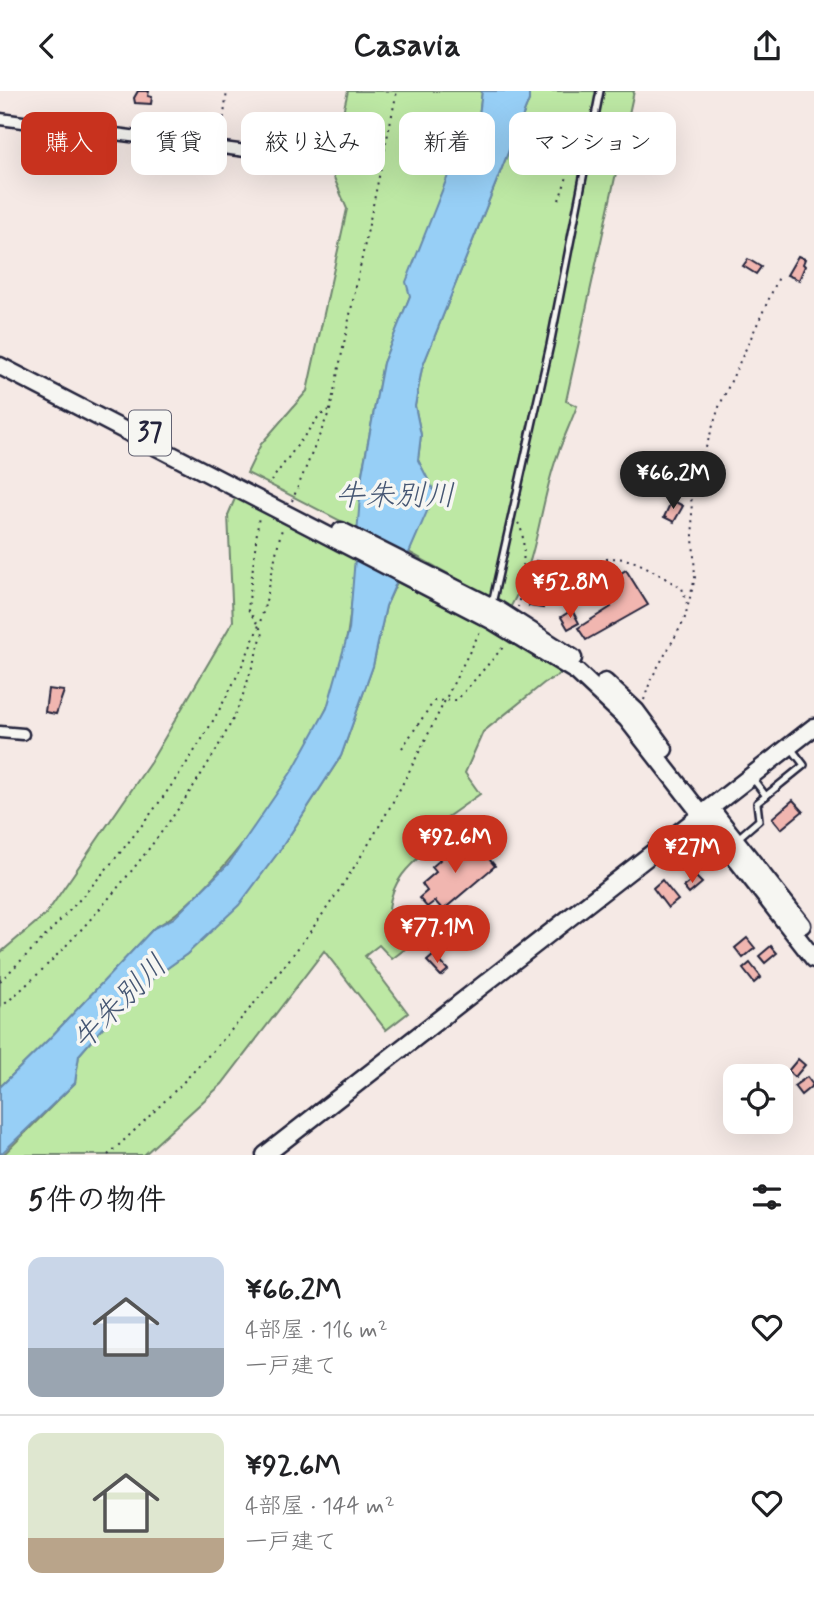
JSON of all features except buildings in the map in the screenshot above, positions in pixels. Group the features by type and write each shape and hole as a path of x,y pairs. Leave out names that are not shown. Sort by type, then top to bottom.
{"main road":[{"name":"37","path":"0,355 293,513"},
{"name":"37","path":"0,366 482,608 584,665 636,711 814,959"},
{"name":"37","path":"482,608 577,673 627,719 706,811 735,840 814,941"},
{"path":"265,1155 814,727"}],"street":[{"path":"0,119 131,134"},
{"path":"0,731 23,734"}],"lane":[{"path":"596,112 600,91"},
{"path":"482,608 513,521 583,175"},
{"path":"735,840 759,820 757,803 804,765 789,746"},
{"path":"751,777 766,796"}],"path":[{"path":"225,112 228,91"},
{"path":"0,981 102,873 168,790 225,695 259,624 293,513 330,410 397,91"},
{"path":"559,200 568,175"},
{"path":"636,711 684,621 695,578 691,494 719,407 779,277"},
{"path":"271,481 319,416 330,410"},
{"path":"0,1008 80,928 180,803 234,716 263,633 259,624 251,618 248,609 259,515"},
{"path":"513,521 519,523 522,532 518,608"},
{"path":"606,559 620,557 645,565 682,588 687,605"},
{"path":"107,1155 203,1063 255,1005 311,931 364,852 443,700 482,608"},
{"path":"402,748 434,701 457,700 506,640"}],"green space":[{"path":"348,91 482,91 480,112 399,112 399,175 449,175 410,296 383,363 362,474 358,530 247,473 261,444 307,391 347,209 333,175 385,175 385,112 343,112"},
{"path":"529,91 634,91 629,112 524,112"},
{"path":"509,150 509,175 616,175 566,401 577,406 549,481 532,554 510,608 409,552 434,493 418,460 421,435 415,406 422,368"},
{"path":"239,489 356,551 351,611 344,651 327,708 315,734 276,797 227,862 177,913 154,928 0,1087 0,953 46,914 150,763 233,621 228,515"},
{"path":"397,582 507,638 562,673 544,683 483,732 465,773 480,794 429,830 436,842 406,870 395,887 389,908 413,943 392,959 379,945 365,956 408,1013 386,1030 324,951 222,1084 144,1155 3,1155 75,1083 79,1055 110,1019 152,979 187,954 238,905 280,850 341,756 373,666 386,606"}],"water":[{"name":"牛朱別川","path":"482,91 529,91 524,112 509,112 509,150 422,368 415,406 421,435 418,460 435,493 386,606 373,666 341,756 280,850 239,905 187,954 152,979 110,1019 79,1055 75,1083 0,1155 0,1087 154,928 174,918 229,863 294,768 327,708 349,630 362,474 383,363 410,296 406,282 448,175 495,175 495,112 480,112"}]}
